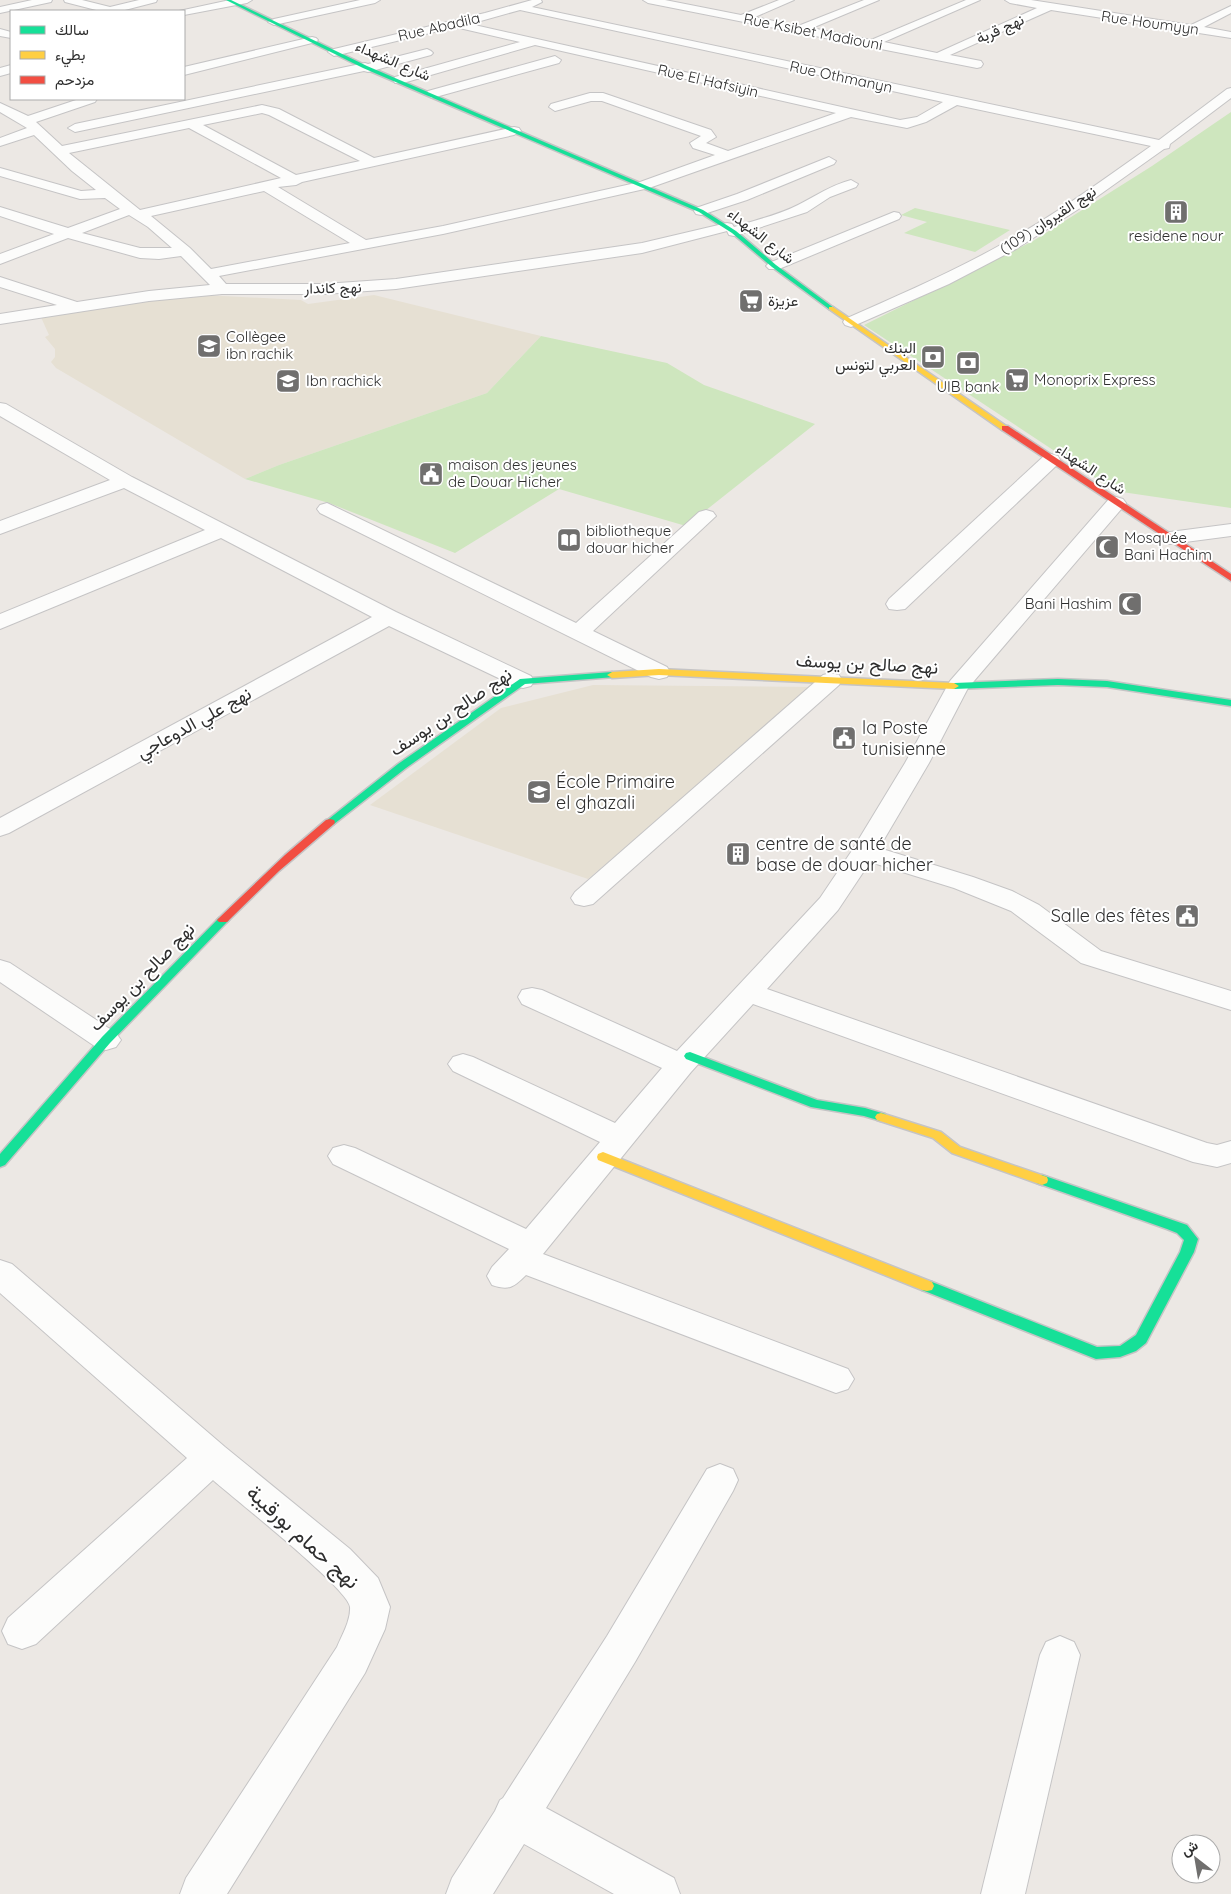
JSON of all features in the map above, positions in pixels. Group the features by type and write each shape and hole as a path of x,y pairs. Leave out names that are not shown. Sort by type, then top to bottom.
{"street":[{"path":"0,10 48,0"},
{"path":"69,0 106,10"},
{"path":"114,10 152,0"},
{"path":"185,12 231,1 247,0"},
{"path":"274,22 375,0"},
{"name":"Rue Abadila","path":"334,52 456,24 543,0"},
{"name":"Rue Ksibet Madiouni","path":"648,0 977,64"},
{"path":"743,18 789,0"},
{"path":"775,38 874,0"},
{"path":"871,44 975,0"},
{"name":"Rue Houmyyn","path":"1010,0 1231,35"},
{"name":"نهج قربة","path":"936,57 1062,0"},
{"name":"شارع الشهداء","path":"231,1 366,67 701,211 731,230 774,266 851,322 1051,460 1231,578"},
{"path":"707,11 724,4"},
{"path":"1097,15 1114,5"},
{"name":"Rue Othmanyn","path":"519,7 1164,145"},
{"path":"12,8 21,10"},
{"path":"1192,29 1231,9"},
{"name":"Rue El Hafsiyin","path":"456,24 674,74 907,124 918,121 956,100"},
{"path":"475,40 497,33"},
{"path":"185,71 312,40"},
{"path":"399,80 535,42"},
{"path":"674,74 748,47"},
{"path":"35,129 366,67 436,51"},
{"path":"432,94 555,60"},
{"name":"نهج القيروان (109)","path":"851,322 974,265 1032,233 1164,145 1231,92"},
{"path":"555,108 590,97 602,97 706,133 709,137 697,143 698,145 730,156"},
{"path":"0,142 35,129 89,100"},
{"path":"0,106 35,129 77,168 185,251 222,289"},
{"path":"58,151 251,110 269,110 374,163"},
{"path":"207,274 452,228 644,185 850,113"},
{"path":"191,124 296,180"},
{"path":"0,259 70,233 135,212 296,180 514,130"},
{"path":"701,211 750,194 829,161"},
{"path":"0,172 74,194 86,196 110,193"},
{"name":"نهج كاندار","path":"0,319 76,306 186,291 324,289 396,284 642,248 731,230 802,209 825,194 851,184"},
{"path":"266,186 362,244"},
{"path":"0,211 91,241 147,254 185,251"},
{"path":"774,266 894,216"},
{"path":"0,282 76,306"},
{"path":"0,408 125,481 388,618 523,681"},
{"path":"897,604 1051,460"},
{"path":"0,528 125,481"},
{"path":"518,1260 707,1035 829,904 864,852 917,764 958,686 1116,503"},
{"path":"327,509 659,672"},
{"path":"579,632 706,516"},
{"path":"1170,538 1231,530"},
{"path":"0,622 221,531"},
{"name":"نهج علي الدوعاجي","path":"0,828 388,618"},
{"name":"نهج صالح بن يوسف","path":"0,1162 106,1040 216,926 301,844 402,766 523,681 659,672 958,686 1019,682 1107,684 1231,703"},
{"path":"584,898 831,680"},
{"path":"864,852 997,894 1022,906 1077,950 1091,957 1231,1001"},
{"path":"0,969 106,1040"},
{"path":"748,992 1204,1154 1217,1156 1231,1152"},
{"path":"463,1064 611,1147 1096,1353 1120,1354 1136,1346 1187,1252 1191,1239 1188,1234 1177,1227 956,1150 937,1136 865,1112 815,1104 686,1060 532,997"},
{"path":"344,1156 518,1260 836,1379"},
{"name":"نهج حمام بورقيبة","path":"0,1273 212,1458 336,1561 364,1590 370,1607 365,1629 351,1660 202,1894"},
{"path":"22,1631 212,1458"},
{"path":"468,1894 515,1815 621,1649 720,1480"},
{"path":"1003,1894 1060,1655"},
{"path":"515,1815 658,1894"}],"shaded area":[{"name":"Ibn rachick","path":"185,294 301,300 308,304 374,295 541,336 487,393 279,465 245,479 56,368 51,362 55,357 55,349 45,337 49,335 40,315"},
{"name":"École Primaire el ghazali","path":"593,685 814,687 588,879 370,805 501,708"}],"green space":[{"name":"residene nour","path":"1231,112 1231,508 1115,491 864,325 1033,241 1152,166"},
{"path":"915,208 1010,230 975,252 904,233 927,222 901,215"},
{"name":"maison des jeunes de Douar Hicher","path":"541,336 667,363 704,385 815,424 686,526 559,489 455,553 329,503 245,479 279,465 487,393"}],"traffic: fast":[{"path":"228,0 365,67 701,211 734,232 774,266 831,308"},
{"path":"330,822 402,766 523,681 612,675"},
{"path":"954,686 1058,682 1107,684 1231,703"},
{"path":"0,1162 106,1040 223,920"},
{"path":"690,1056 815,1104 865,1112 881,1117"},
{"path":"927,1286 1096,1353 1120,1352 1131,1347 1141,1339 1187,1252 1191,1239 1182,1229 1172,1225 1042,1180"}],"traffic: slow":[{"path":"831,308 1005,428"},
{"path":"612,675 659,672 954,686"},
{"path":"881,1117 937,1135 956,1150 1042,1180"},
{"path":"603,1157 927,1286"}],"traffic: jam":[{"path":"1005,428 1231,578"},
{"path":"223,920 275,869 330,822"}],"place":[{"name":"residene nour","path":"1176,212"},
{"name":"عزيزة","path":"751,301"},
{"name":"Collègee ibn rachik","path":"209,346"},
{"name":"البنك العربي لتونس","path":"933,357"},
{"name":"UIB bank","path":"968,363"},
{"name":"Monoprix Express","path":"1017,380"},
{"name":"Ibn rachick","path":"288,381"},
{"name":"maison des jeunes de Douar Hicher","path":"431,474"},
{"name":"bibliotheque douar hicher","path":"569,540"},
{"name":"Mosquée Bani Hachim","path":"1107,547"},
{"name":"Bani Hashim","path":"1130,604"},
{"name":"la Poste tunisienne","path":"844,738"},
{"name":"École Primaire el ghazali","path":"539,792"},
{"name":"centre de santé de base de douar hicher","path":"738,854"},
{"name":"Salle des fêtes","path":"1187,916"}]}
